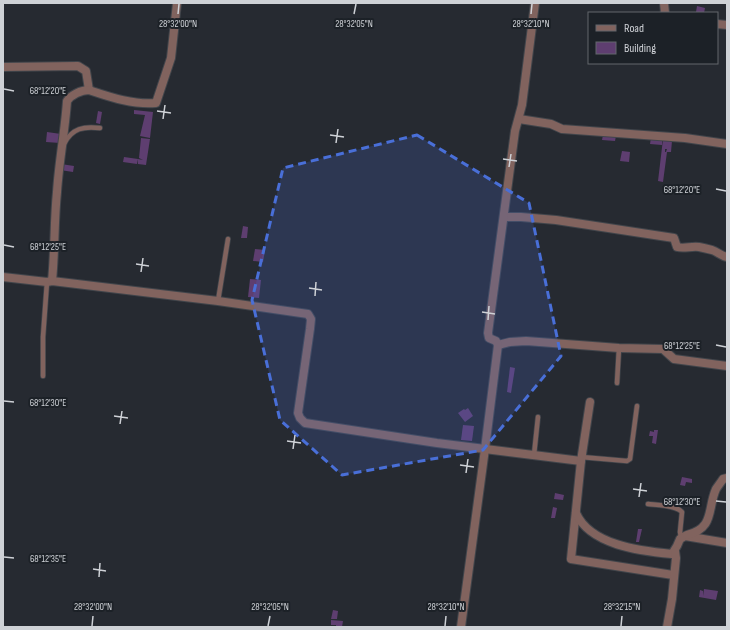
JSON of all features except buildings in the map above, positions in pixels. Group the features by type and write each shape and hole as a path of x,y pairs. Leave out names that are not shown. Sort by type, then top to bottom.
{"street":[{"path":"50,281 55,242 57,193 67,101 69,97 85,90 89,90 110,97 144,104 156,103 171,58 177,3"},
{"path":"535,3 522,105 516,131 488,333 495,341 526,341 619,348 664,349 674,359 727,366"},
{"path":"3,67 78,66 86,71 89,90"},
{"path":"518,118 551,124 562,129 685,138 727,144"},
{"path":"504,217 556,220 674,238 677,247 697,247 713,251 727,257"},
{"path":"3,277 50,281 218,301 308,314 311,319 310,329 298,413 304,423 485,449 581,459"},
{"path":"461,627 485,449 495,341"},
{"path":"590,402 581,459 570,559 674,575"},
{"path":"667,627 672,599 676,558 675,551 680,539 696,533 709,518 716,489 723,479 727,478"},
{"path":"575,512 579,521 588,529 608,541 628,548 672,554 675,551"},
{"path":"683,537 727,543"}],"lane":[{"path":"62,147 65,141 77,130 87,127 100,128"},
{"path":"218,301 228,239"},
{"path":"43,376 43,337 50,281"},
{"path":"617,383 619,348"},
{"path":"581,459 627,461 630,459 638,406"},
{"path":"534,455 538,417"},
{"path":"648,504 680,510 682,512 680,532 683,537"}],"highlighted area":[{"path":"417,135 529,203 561,356 483,450 342,475 280,420 252,300 283,168"}]}
